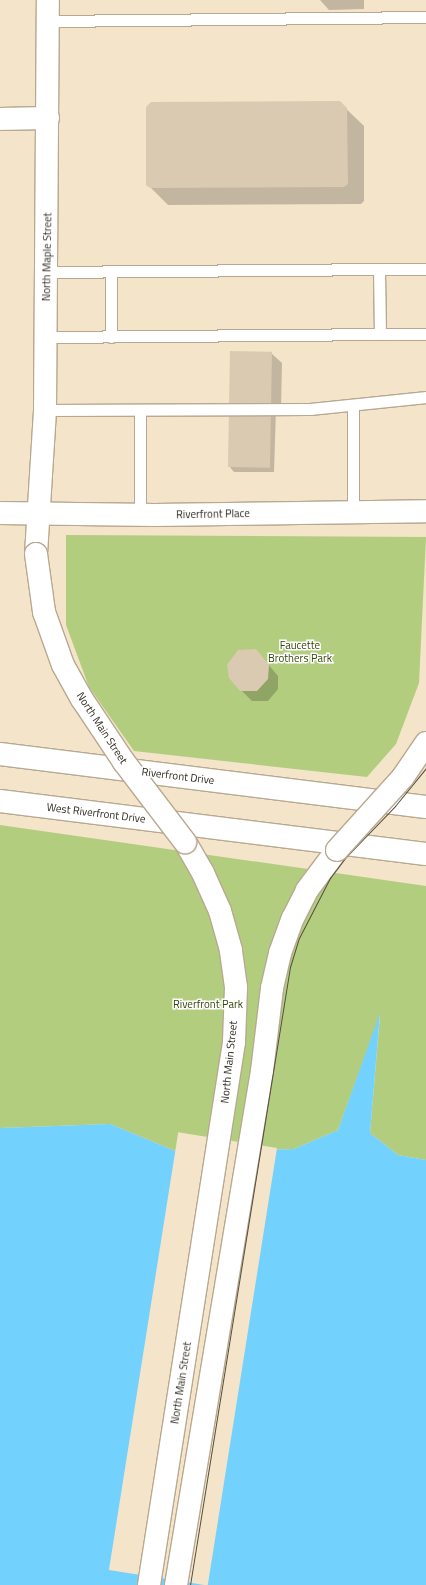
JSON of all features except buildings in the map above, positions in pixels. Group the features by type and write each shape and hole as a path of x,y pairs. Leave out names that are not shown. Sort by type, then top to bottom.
{"main road":[{"name":"North Maple Street","path":"38,514 45,410 48,10"},
{"path":"0,119 48,118"},
{"name":"Riverfront Place","path":"0,513 140,515 426,511"},
{"name":"North Main Street","path":"38,514 36,554 44,612 63,665 82,699 124,762 185,842 203,873 220,911 230,950 236,987 234,1042 226,1099 149,1585"},
{"path":"176,1585 262,1071 272,988 280,953 293,918 322,868 403,777 426,743"},
{"name":"Riverfront Drive","path":"0,754 426,807"},
{"name":"West Riverfront Drive","path":"0,801 426,854"}],"lane":[{"path":"48,10 426,17"},
{"path":"46,272 426,269"},
{"path":"380,270 380,334"},
{"path":"111,272 111,337"},
{"path":"46,337 426,334"},
{"path":"45,410 310,409 426,396"},
{"path":"353,405 353,513"},
{"path":"140,410 140,515"}],"green space":[{"name":"Faucette Brothers Park","path":"66,535 426,537 419,683 396,744 367,777 134,751 89,687 66,625"},
{"name":"Riverfront Park","path":"0,825 426,886 426,1160 398,1155 370,1133 380,1015 338,1130 294,1149 180,1153 110,1124 0,1128"}],"water":[{"path":"380,1013 370,1133 398,1155 426,1160 426,1585 0,1585 0,1128 110,1124 180,1153 294,1149 338,1130"}],"pier":[{"path":"178,1132 277,1148 208,1585 109,1570"}],"tram line":[{"path":"190,1585 290,967 299,938 330,878 346,857 395,806 426,768"}]}
